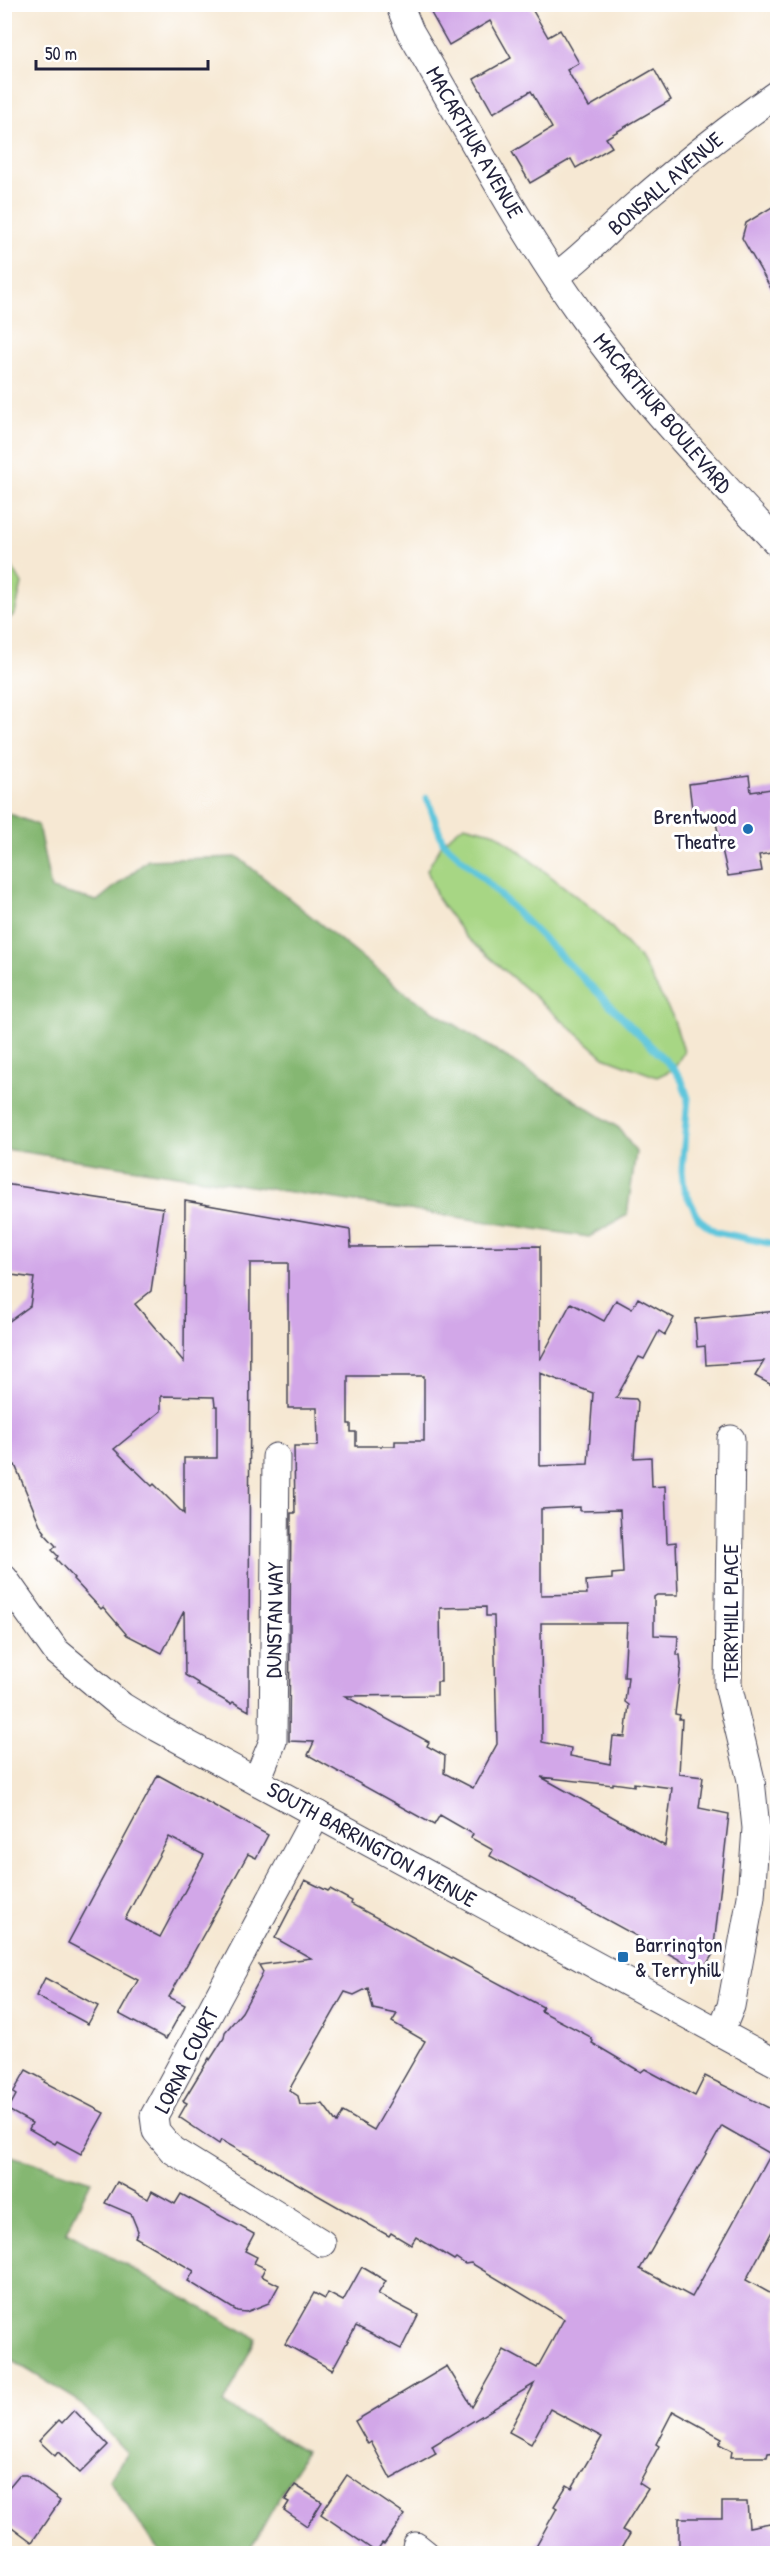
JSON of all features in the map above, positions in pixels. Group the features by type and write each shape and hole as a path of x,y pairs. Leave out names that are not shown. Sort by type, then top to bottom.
{"street":[{"name":"MACARTHUR AVENUE","path":"399,4 410,31 510,204 556,276"},
{"name":"BONSALL AVENUE","path":"556,276 721,134 777,93"},
{"name":"MACARTHUR BOULEVARD","path":"556,276 581,315 639,392 777,544"},
{"name":"TERRYHILL PLACE","path":"720,2033 731,2006 751,1897 756,1828 751,1780 728,1685 731,1438"},
{"name":"DUNSTAN WAY","path":"256,1780 273,1741 276,1457"},
{"name":"SOUTH BARRINGTON AVENUE","path":"4,1578 56,1651 122,1706 158,1728 777,2064"},
{"name":"LORNA COURT","path":"316,1814 154,2116 156,2131 172,2150 322,2243"}],"green space":[{"path":"5,554 22,584 15,613 5,623"},
{"path":"5,812 38,825 51,889 97,901 148,860 238,857 408,995 619,1128 636,1152 627,1215 589,1237 5,1149"},
{"path":"464,825 496,833 601,916 641,960 672,1015 684,1051 674,1069 657,1077 604,1057 465,936 438,899 427,870 443,842"},
{"path":"5,2154 91,2181 66,2232 256,2338 224,2404 305,2452 248,2553 160,2553 109,2480 127,2453 77,2400 5,2356"}],"building":[{"path":"445,4 529,4 548,37 560,30 579,63 567,70 589,107 654,69 671,100 606,138 612,147 576,168 571,159 530,183 512,152 552,128 531,91 493,113 474,79 511,58 490,21 449,45 431,13"},
{"path":"777,204 777,299 742,238 746,223"},
{"name":"Brentwood Theatre","path":"749,776 751,792 777,788 777,852 759,855 762,871 728,876 714,814 693,817 689,784"},
{"path":"4,1184 163,1208 151,1291 135,1304 184,1362 185,1201 350,1230 351,1247 540,1246 540,1360 571,1303 604,1321 616,1300 632,1309 638,1298 674,1318 665,1335 659,1331 644,1359 639,1357 616,1398 636,1399 638,1402 634,1458 651,1457 652,1487 665,1486 667,1543 676,1542 678,1595 654,1597 654,1635 678,1636 677,1655 680,1655 681,1665 675,1714 680,1715 679,1719 682,1719 679,1774 703,1777 699,1808 729,1814 713,1954 702,1972 490,1856 493,1850 471,1838 473,1834 440,1815 434,1825 308,1755 314,1742 289,1741 291,1513 295,1513 294,1446 317,1446 318,1443 317,1408 288,1408 288,1263 250,1263 249,1711 197,1685 198,1683 185,1675 184,1611 162,1653 127,1635 56,1559 58,1556 52,1550 56,1546 44,1533 15,1465 12,1467 4,1449 4,1325 30,1306 34,1278 4,1274","holes":["540,1373 593,1393 588,1464 540,1466","348,1376 424,1376 424,1441 395,1441 395,1446 356,1446 356,1432 351,1432 351,1424 348,1424","161,1396 214,1397 215,1406 217,1406 217,1458 184,1458 184,1514 114,1449 161,1411","580,1507 580,1511 620,1510 623,1573 612,1574 612,1579 586,1581 587,1594 541,1595 541,1509","486,1607 486,1616 494,1616 497,1744 473,1788 444,1773 445,1756 427,1746 429,1742 345,1696 437,1695 437,1682 441,1682 440,1608","541,1623 627,1623 624,1677 628,1677 625,1702 629,1705 625,1737 613,1736 610,1764 570,1756 571,1748 542,1742","541,1777 613,1785 613,1783 634,1786 634,1783 672,1788 665,1846"]},
{"path":"777,1311 777,1388 755,1376 764,1361 706,1365 705,1346 697,1347 695,1319"},
{"path":"158,1775 268,1835 256,1858 248,1854 169,1997 185,2005 166,2039 119,2014 138,1980 68,1943","holes":["169,1837 204,1855 160,1937 125,1919"]},
{"path":"305,1880 328,1891 330,1889 352,1901 351,1904 543,2007 541,2011 589,2036 592,2043 641,2072 645,2069 695,2096 705,2076 777,2112 777,2222 746,2280 777,2297 777,2452 768,2453 767,2457 731,2457 732,2451 719,2444 722,2438 673,2411 656,2444 659,2446 639,2483 648,2489 622,2530 630,2534 619,2553 532,2553 557,2508 554,2506 567,2485 572,2488 602,2437 550,2409 531,2444 509,2432 534,2384 432,2446 436,2454 391,2479 371,2442 368,2444 355,2421 447,2366 472,2407 504,2350 537,2368 564,2319 471,2263 465,2264 456,2258 454,2260 416,2237 411,2245 391,2233 389,2236 221,2140 219,2144 179,2117 187,2103 183,2101 224,2038 225,2032 242,2012 261,1977 263,1972 259,1965 311,1958 275,1938","holes":["368,1988 373,2009 397,2014 392,2022 425,2041 374,2130 343,2112 337,2123 323,2104 300,2105 298,2096 289,2090 345,1992 354,1995","722,2126 771,2154 692,2297 640,2269"]},
{"path":"45,1978 98,2006 88,2024 36,1996"},
{"path":"26,2070 45,2080 44,2082 104,2113 81,2154 57,2141 55,2144 29,2129 32,2123 8,2110 16,2095 13,2093"},
{"path":"117,2182 148,2199 152,2191 175,2204 181,2194 254,2234 245,2251 257,2257 254,2263 265,2268 261,2276 279,2285 269,2303 246,2312 237,2311 188,2281 194,2271 135,2237 138,2231 131,2214 105,2203"},
{"path":"362,2267 386,2281 378,2294 418,2315 401,2349 356,2326 332,2370 285,2344 314,2293 325,2299 328,2293 343,2301"},
{"path":"74,2410 108,2445 80,2473 58,2452 55,2456 39,2441 59,2420 62,2423"},
{"path":"19,2475 26,2475 60,2501 32,2542 4,2521 4,2493"},
{"path":"347,2475 405,2515 376,2552 321,2514"},
{"path":"295,2485 322,2502 307,2526 284,2510 289,2502 285,2500"},
{"path":"722,2502 747,2502 749,2527 770,2523 777,2529 777,2553 679,2553 679,2518 722,2518"}],"waterway":[{"path":"427,798 443,842 483,878 674,1069 682,1081 688,1098 682,1170 684,1189 699,1219 716,1232 778,1245"}],"place":[{"name":"Brentwood Theatre","path":"748,829"},
{"name":"Barrington & Terryhill","path":"623,1957"}]}
